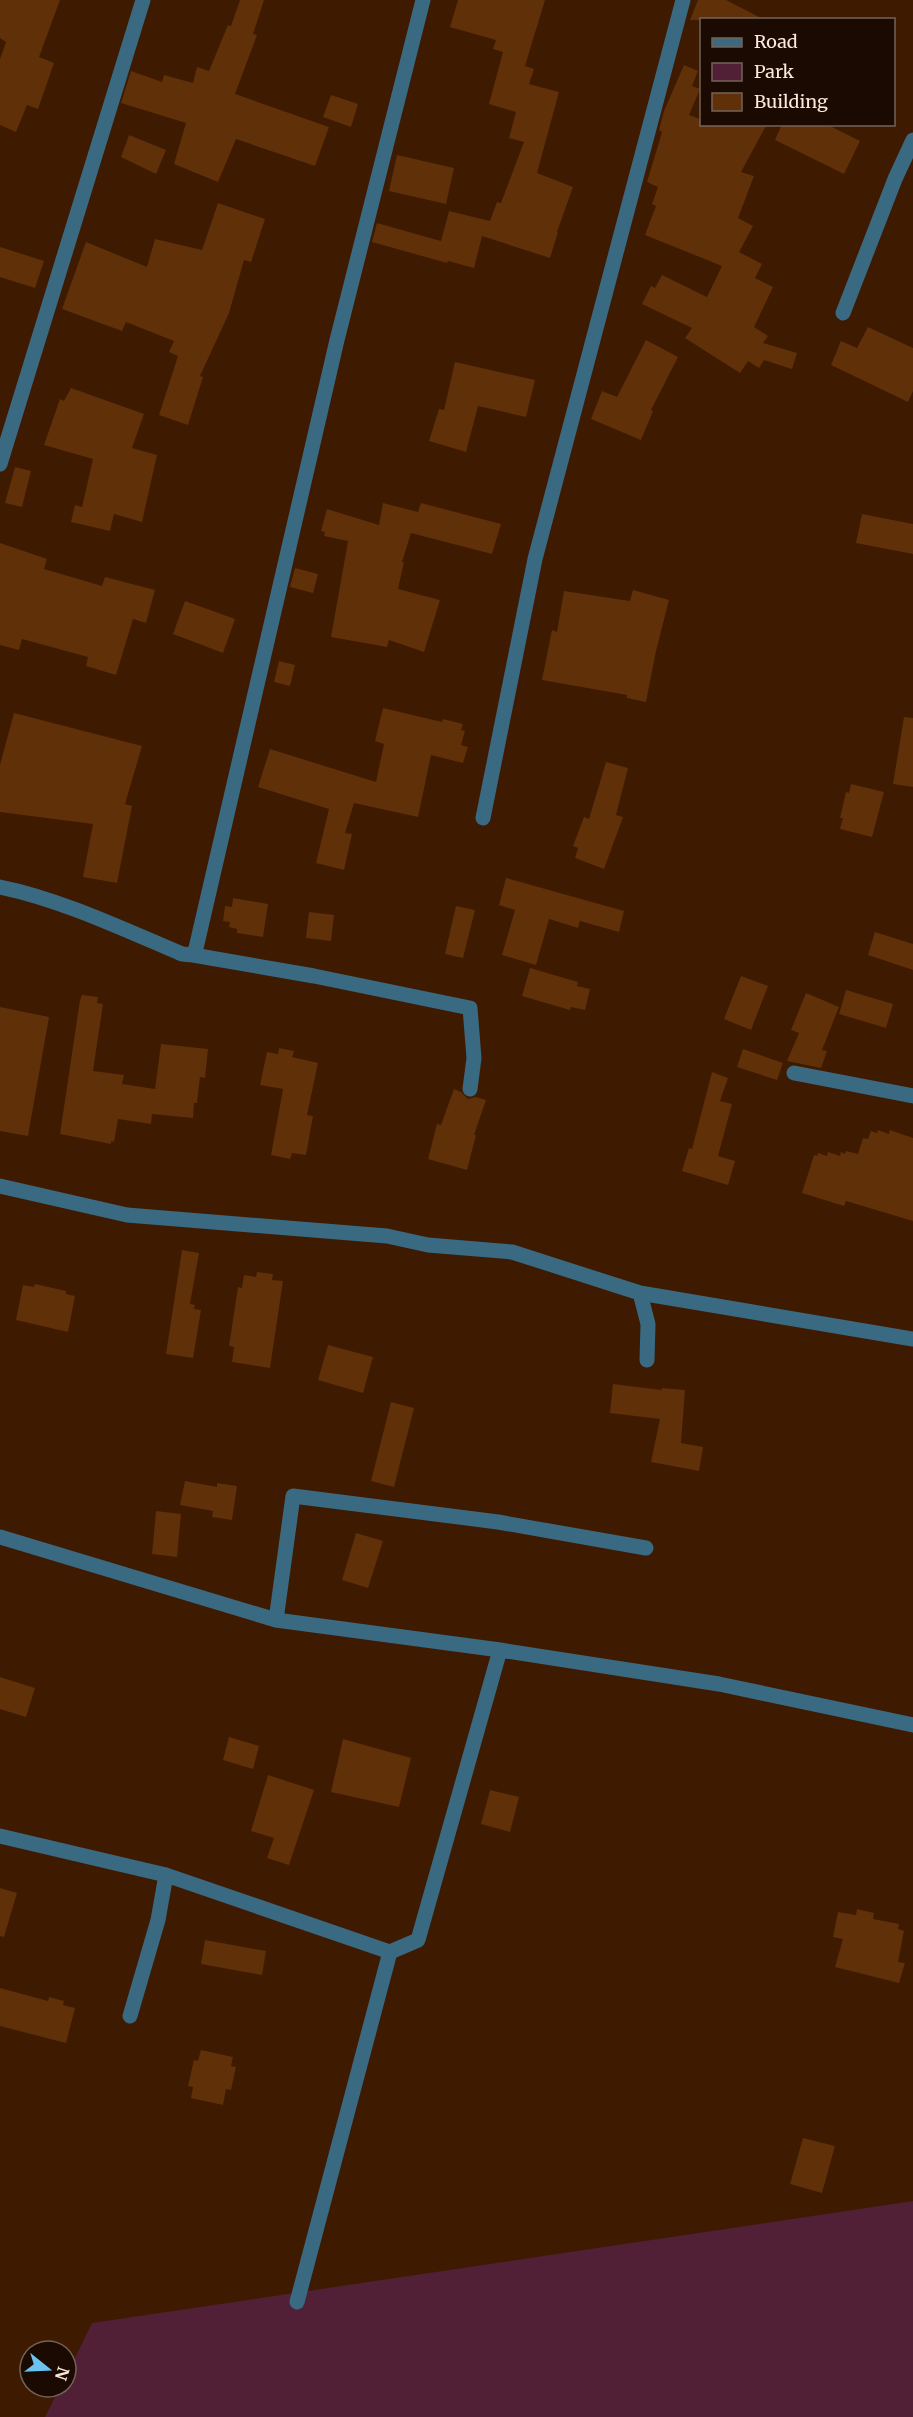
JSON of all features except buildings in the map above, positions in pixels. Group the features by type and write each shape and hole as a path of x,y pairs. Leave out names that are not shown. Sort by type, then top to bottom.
{"street":[{"path":"0,464 143,0"},
{"path":"193,955 337,340 423,0"},
{"path":"483,818 535,559 683,0"},
{"path":"843,313 895,179 913,140"},
{"path":"0,887 19,891 104,922 182,954 314,976 470,1008 474,1059 470,1089"},
{"path":"794,1073 913,1096"},
{"path":"0,1186 127,1215 387,1236 428,1245 512,1252 640,1293 913,1339"},
{"path":"640,1293 648,1324 647,1360"},
{"path":"276,1620 293,1496 498,1522 646,1548"},
{"path":"0,1537 276,1620 500,1650 720,1684 913,1725"},
{"path":"0,1836 166,1875 390,1952 418,1940 500,1650"},
{"path":"130,2016 158,1920 166,1875"},
{"path":"297,2302 390,1952"}],"green space":[{"path":"913,2201 913,2417 45,2417 54,2399 78,2399 78,2352 92,2323"}]}
